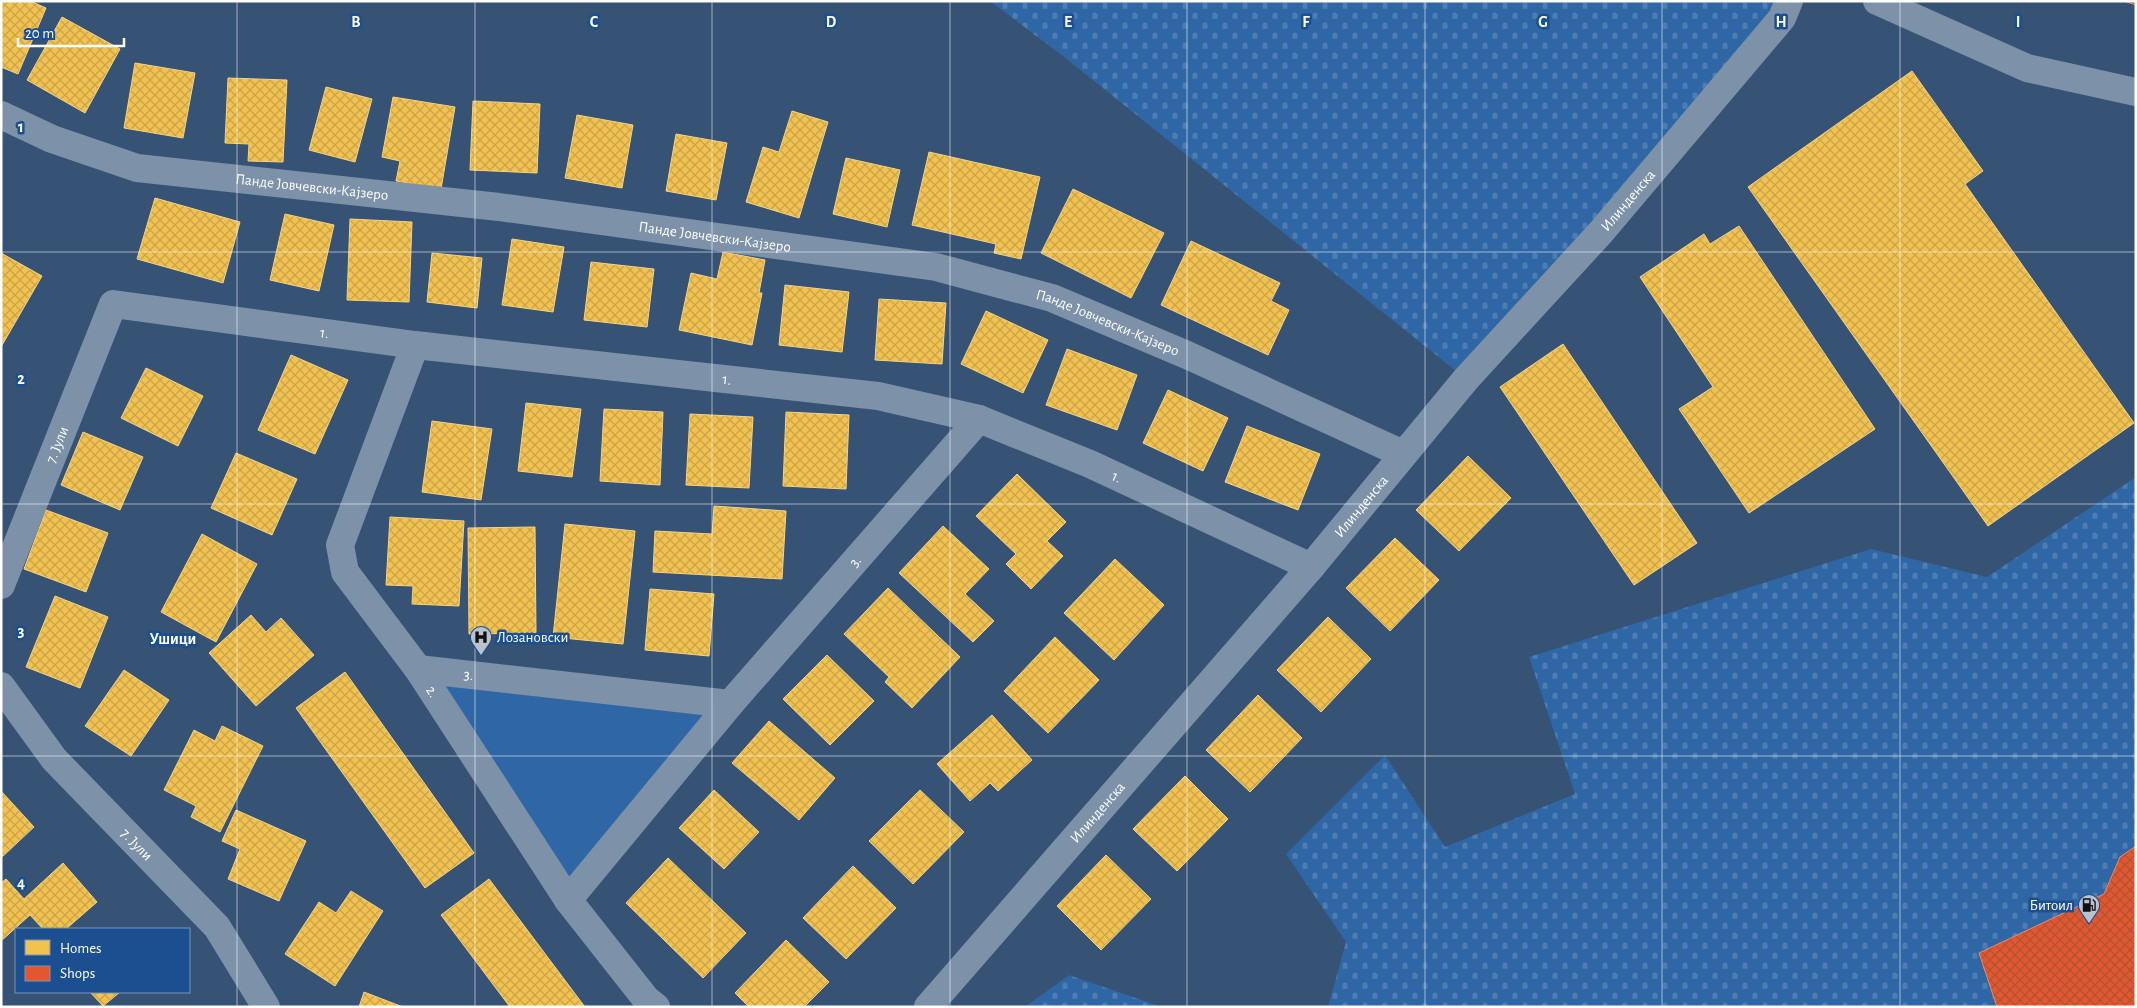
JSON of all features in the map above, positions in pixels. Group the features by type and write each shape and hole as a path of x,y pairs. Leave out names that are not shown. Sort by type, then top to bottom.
{"street":[{"name":"Илинденска","path":"928,1007 1311,567 1466,379 1601,232 1782,18 1789,1"},
{"path":"1877,1 2027,68 2136,92"},
{"name":"Панде Јовчевски-Кајзеро","path":"1,115 52,139 137,168 499,207 936,267 1052,298 1187,355 1403,454"},
{"name":"1.","path":"113,304 415,345 878,396 979,419 1090,464 1311,567"},
{"name":"7. Јули","path":"1,585 113,304"},
{"name":"2.","path":"415,345 340,545 345,572 418,669 568,900 646,999 656,1007"},
{"name":"3.","path":"568,900 730,704 979,419"},
{"name":"3.","path":"418,669 730,704"},
{"name":"7. Јули","path":"1,686 54,759 216,927 266,1007"}],"green space":[{"path":"990,1 1789,1 1466,379 1064,57"},
{"path":"2136,477 2136,846 2120,857 2104,894 1997,1007 1328,1007 1346,942 1286,854 1385,755 1445,847 1575,794 1529,657 1871,549 1987,577"},
{"path":"418,669 730,704 568,900"},
{"path":"1069,975 1162,1007 1025,1007"}],"building: Homes":[{"path":"1,1 30,1 46,8 18,74 1,67"},
{"path":"62,17 120,49 85,113 27,80"},
{"path":"135,63 195,73 183,138 124,128"},
{"path":"1912,71 1983,171 1965,184 2134,423 1988,526 1748,187"},
{"path":"228,78 287,80 283,162 248,161 249,144 225,143"},
{"path":"326,87 372,99 355,162 309,150"},
{"path":"393,97 455,107 441,189 396,181 400,161 382,157"},
{"path":"473,101 540,104 537,173 470,170"},
{"path":"792,111 828,122 799,218 746,202 763,147 779,152"},
{"path":"577,115 633,125 622,188 565,178"},
{"path":"676,134 727,143 716,200 666,191"},
{"path":"929,152 1040,177 1021,259 994,253 996,244 912,225"},
{"path":"846,158 900,170 887,227 833,214"},
{"path":"1073,189 1164,233 1131,298 1041,253"},
{"path":"155,198 240,222 223,283 137,259"},
{"path":"285,214 334,225 319,291 270,280"},
{"path":"350,219 412,222 409,302 347,300"},
{"path":"1739,226 1875,429 1749,513 1679,409 1713,387 1640,277 1704,234 1710,244"},
{"path":"512,239 564,247 553,312 502,305"},
{"path":"1191,241 1280,283 1271,301 1289,310 1268,355 1161,305"},
{"path":"723,252 765,260 759,293 762,293 752,345 679,330 691,273 717,279"},
{"path":"1,253 42,276 1,347"},
{"path":"432,253 482,258 477,308 427,302"},
{"path":"591,262 654,269 647,327 584,320"},
{"path":"785,285 849,292 842,352 779,345"},
{"path":"879,299 946,303 942,364 875,360"},
{"path":"986,311 1048,340 1023,393 961,364"},
{"path":"1563,344 1697,543 1634,585 1500,387"},
{"path":"1067,349 1137,375 1117,430 1046,405"},
{"path":"291,355 348,380 315,454 258,430"},
{"path":"146,368 203,396 178,446 121,418"},
{"path":"1168,390 1228,418 1203,471 1143,443"},
{"path":"526,403 581,409 572,477 518,471"},
{"path":"604,409 663,412 660,485 600,481"},
{"path":"786,412 849,415 846,489 783,486"},
{"path":"690,414 753,417 749,488 686,485"},
{"path":"432,421 492,429 481,500 422,492"},
{"path":"1247,426 1320,454 1298,510 1225,482"},
{"path":"83,432 143,457 120,510 61,485"},
{"path":"236,453 297,479 272,535 211,508"},
{"path":"1468,456 1511,498 1459,551 1416,510"},
{"path":"1017,474 1066,522 1047,541 1063,556 1031,589 1006,564 1016,554 976,516"},
{"path":"714,506 786,511 782,579 653,572 655,531 712,534"},
{"path":"46,510 108,533 86,592 24,569"},
{"path":"390,517 464,521 459,606 412,604 413,586 386,585"},
{"path":"565,524 635,531 623,644 553,637"},
{"path":"943,526 989,569 965,594 994,621 973,642 899,573"},
{"path":"535,527 536,633 469,634 468,528"},
{"path":"202,534 257,564 216,642 161,612"},
{"path":"1395,538 1439,580 1390,631 1346,588"},
{"path":"1115,559 1164,605 1114,660 1064,613"},
{"path":"888,588 960,657 912,708 885,682 889,677 844,634"},
{"path":"650,589 714,594 709,656 645,650"},
{"path":"55,596 108,617 80,688 26,667"},
{"path":"251,615 266,632 281,618 314,655 256,706 209,653"},
{"path":"1328,617 1371,659 1321,712 1277,670"},
{"path":"1055,637 1099,680 1048,733 1004,691"},
{"path":"827,655 874,701 830,745 783,699"},
{"path":"124,670 169,700 131,756 85,726"},
{"path":"345,672 474,853 425,888 296,708"},
{"path":"1258,695 1302,738 1250,792 1206,750"},
{"path":"992,715 1032,760 998,791 990,783 970,801 937,764"},
{"path":"769,721 835,778 799,820 732,763"},
{"path":"222,726 263,746 220,832 191,817 196,806 164,790 194,730 215,741"},
{"path":"1185,776 1228,819 1177,871 1133,829"},
{"path":"714,790 759,832 724,869 679,828"},
{"path":"920,790 964,832 913,884 869,841"},
{"path":"1,791 34,827 1,858"},
{"path":"236,810 306,841 279,901 228,879 240,849 222,841"},
{"path":"1106,855 1151,899 1101,950 1057,906"},
{"path":"668,858 746,933 703,978 626,903"},
{"path":"63,863 97,902 67,928 42,928 30,915 1,941 1,883 6,879 24,899"},
{"path":"853,866 896,908 846,959 803,918"},
{"path":"489,879 585,1007 510,1007 441,915"},
{"path":"351,891 383,911 335,986 285,954 319,902 336,913"},
{"path":"786,940 829,982 804,1007 749,1007 735,993"},
{"path":"364,992 403,1007 359,1007"},
{"path":"91,993 119,993 103,1006"}],"building: Shops":[{"path":"2124,1 2136,1 2136,5"},
{"name":"Битоил","path":"2136,846 2136,1007 1997,1007 1979,953 2104,894 2120,857"}],"place":[{"name":"Лозановски","path":"481,656"},
{"name":"Битоил","path":"2089,924"}],"district":[{"name":"Ушици","path":"173,639"}]}
